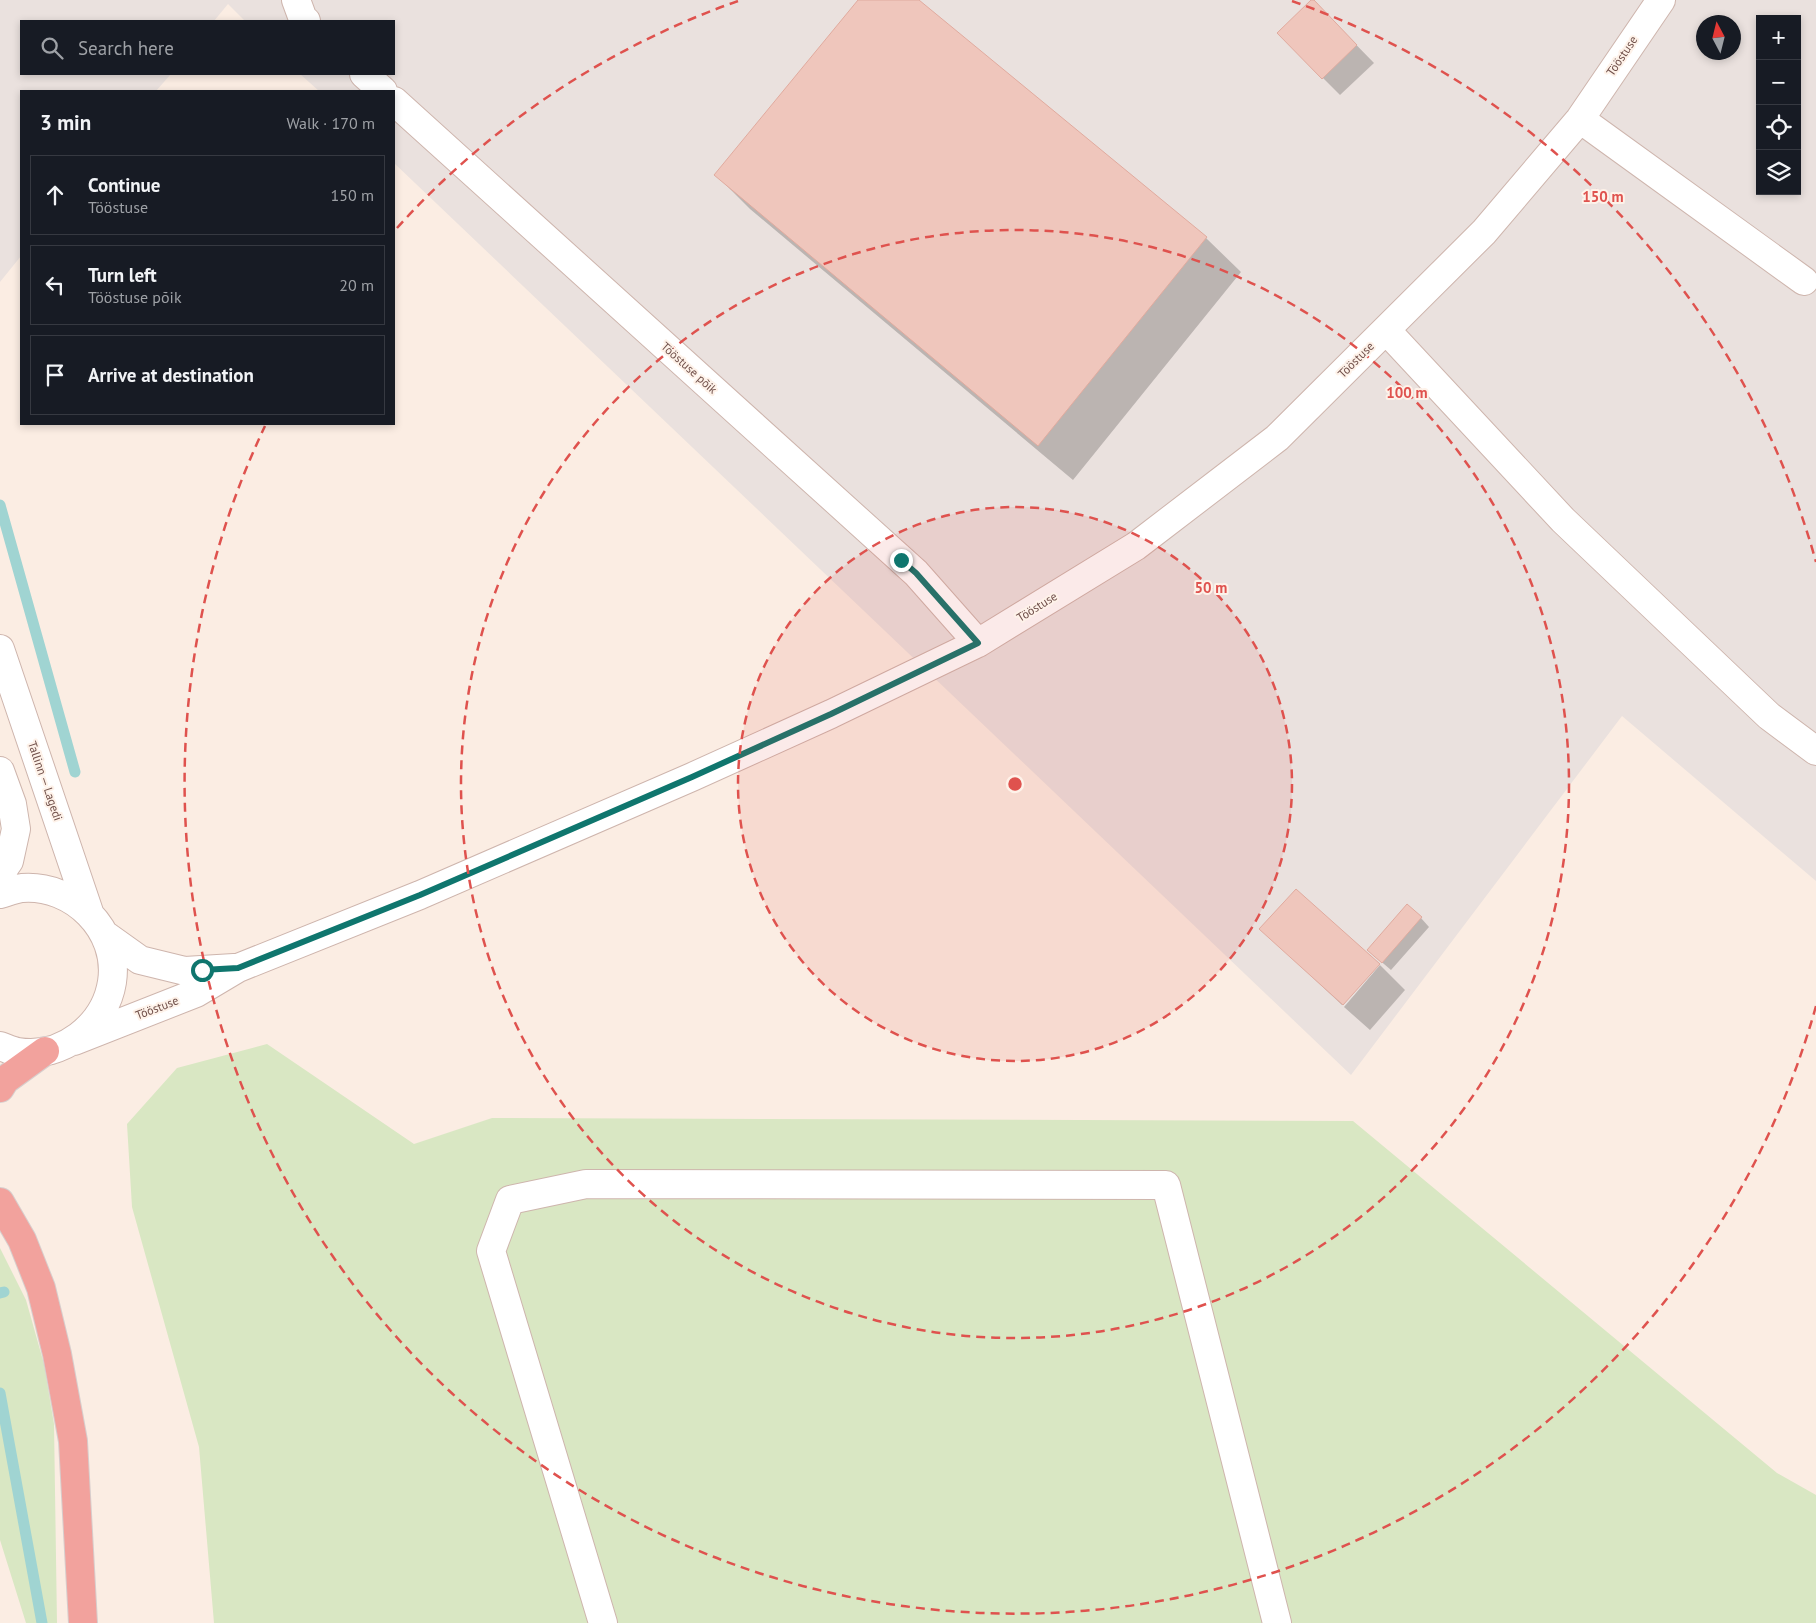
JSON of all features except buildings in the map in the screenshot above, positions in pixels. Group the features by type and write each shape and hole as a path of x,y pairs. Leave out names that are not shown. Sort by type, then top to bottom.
{"highway":[{"path":"0,1088 5,1080 45,1052"},
{"path":"0,1202 22,1240 40,1288 57,1354 72,1440 83,1623"}],"street":[{"path":"296,0 304,20"},
{"name":"Tööstuse","path":"45,1052 196,993 238,968 420,895 692,777 831,714 978,643 1136,546 1277,438 1484,232 1580,119 1660,0"},
{"path":"365,75 382,90"},
{"name":"Tööstuse põik","path":"395,102 916,573 978,643"},
{"path":"1580,119 1804,281"},
{"path":"1386,330 1563,520 1769,716 1816,751"},
{"name":"Tallinn — Lagedi","path":"0,649 89,912"},
{"path":"0,771 12,804 16,829 9,861 0,874"},
{"path":"0,894 22,888 46,890 69,898 89,912 105,935 112,958 112,982 105,1005 92,1025 74,1041"},
{"name":"Tööstuse","path":"105,935 140,960 185,971 238,968"},
{"path":"0,1046 18,1052 45,1052"},
{"path":"603,1623 491,1251 510,1200 586,1184 1166,1185 1277,1623"}],"shaded area":[{"path":"0,0 1816,0 1816,881 1622,716 1351,1075 395,164 395,90 318,90 301,75 395,75 395,20 244,20 228,4 215,20 20,20 20,75 170,75 157,90 20,90 20,257 0,282"}],"green space":[{"path":"267,1044 414,1144 492,1118 1353,1121 1777,1473 1816,1495 1816,1623 214,1623 199,1447 132,1207 127,1124 177,1068"},
{"path":"0,1248 26,1300 44,1364 54,1424 57,1623 26,1623 0,1540"}],"waterway":[{"path":"0,505 75,772"},
{"path":"0,1293 4,1292"},
{"path":"0,1393 42,1623"}],"route":[{"path":"202,970 238,968 420,895 692,777 831,714 978,643 916,573 901,560"}]}
